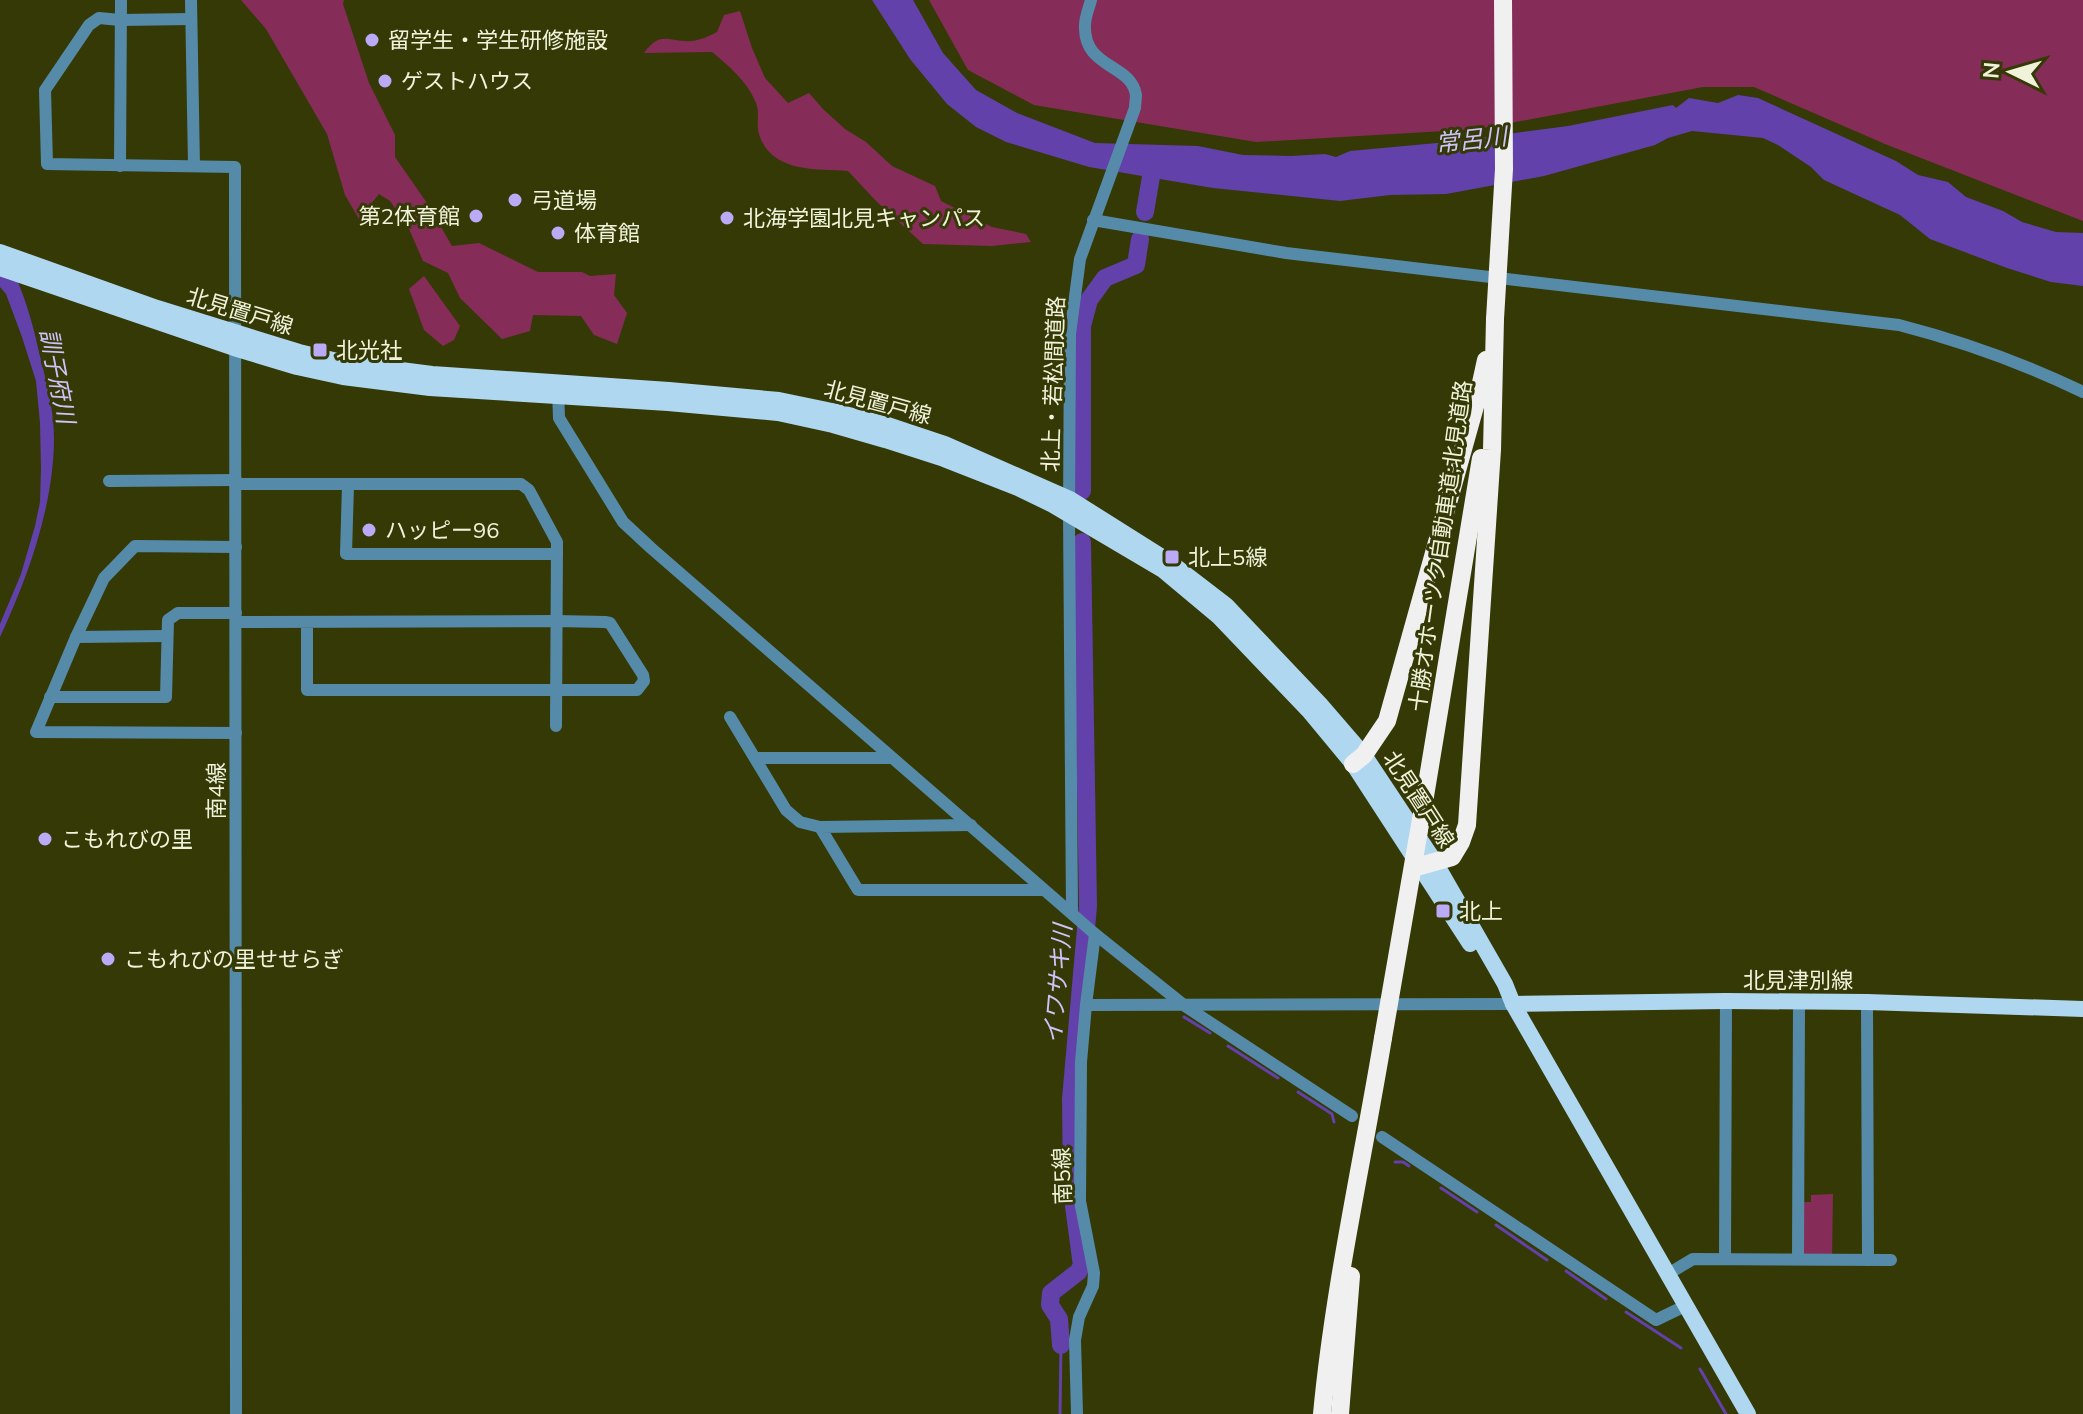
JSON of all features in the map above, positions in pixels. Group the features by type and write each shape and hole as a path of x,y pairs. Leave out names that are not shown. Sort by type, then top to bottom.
{"highway":[{"name":"十勝オホーツク自動車道;北見道路","path":"1322,1414 1341,1263 1383,1038 1483,447 1504,169 1503,0"},
{"path":"1359,760 1387,721 1479,392 1495,319"},
{"path":"1428,864 1452,857 1467,825 1492,450 1495,319"},
{"name":"十勝オホーツク自動車道;北見道路","path":"1340,1414 1352,1265 1373,1095"}],"main road":[{"name":"北見置戸線","path":"0,252 157,308 234,340"},
{"name":"北見置戸線","path":"0,268 234,340 359,365 668,403 778,413 833,425 944,459 1053,505 1069,506 1163,570 1218,616 1359,760 1505,984 1513,1004 1748,1414"},
{"name":"北見津別線","path":"1513,1004 1867,1002 2083,1009"}],"street":[{"path":"120,166 121,0"},
{"path":"191,0 194,165 47,164 45,90 89,25 99,18 191,19"},
{"name":"北上・若松間道路","path":"1069,506 1070,334 1080,259 1135,108 1136,93 1130,81 1093,55 1086,41 1085,23 1091,0"},
{"name":"南4線","path":"194,165 235,167 236,1414"},
{"path":"1095,215 1286,253 1899,325 1953,340 2083,392"},
{"path":"558,390 559,418 623,522 1044,890 1185,1006 1352,1116"},
{"path":"109,481 521,484 529,490 557,542 556,726"},
{"path":"348,485 346,554 557,554"},
{"path":"1069,506 1072,912"},
{"path":"236,547 135,546 104,578 36,732 236,733"},
{"path":"50,697 166,697 168,620 178,613 307,622 610,623 644,681 637,690 307,690 307,622"},
{"path":"76,637 167,636"},
{"path":"730,717 786,810 800,822 820,827 971,825"},
{"path":"756,758 892,758"},
{"path":"820,827 858,890 1044,890"},
{"name":"南5線","path":"1077,1414 1075,1340 1079,1317 1093,1286 1094,1273 1080,1201 1081,1062 1090,928"},
{"path":"1725,1259 1726,1001"},
{"path":"1798,1259 1799,1002"},
{"path":"1867,1002 1868,1260"},
{"path":"1086,1005 1513,1004"},
{"path":"1382,1137 1656,1320 1685,1306"},
{"path":"1668,1274 1693,1259 1891,1260"}],"shaded area":[{"path":"241,0 344,0 369,83 395,135 395,157 452,246 479,243 538,272 582,272 590,276 616,274 614,295 627,313 617,344 594,335 581,316 533,315 530,331 502,339 460,298 448,273 423,261 409,229 390,201 379,194 359,219 345,195 327,134 266,29"},
{"path":"929,0 2083,0 2083,221 1885,144 1754,87 1703,87 1478,129 1256,142 1034,105 968,70"},
{"path":"740,11 765,78 788,103 809,93 845,129 866,142 892,166 935,186 941,201 992,227 1026,234 1031,242 992,246 923,244 848,171 809,169 773,156 759,134 757,107 748,88 712,52 644,53 661,39 699,40 717,32 724,15"},
{"path":"424,276 460,326 454,340 443,346 424,330 409,289"},
{"path":"1833,1194 1832,1259 1798,1259 1798,1202 1811,1202 1811,1195"}],"water":[{"name":"常呂川","path":"872,0 913,0 943,53 976,90 1017,113 1095,143 1198,146 1243,155 1325,154 1336,157 1350,151 1448,142 1568,126 1673,105 1676,108 1689,98 1718,103 1738,95 1758,98 1896,161 1918,175 1948,182 1966,197 2022,222 2056,232 2083,233 2083,286 2051,282 1930,239 1900,215 1824,180 1811,167 1763,138 1692,131 1655,145 1544,176 1446,194 1390,195 1340,201 1213,188 1089,167 1006,142 976,127 947,104 910,59"},
{"name":"訓子府川","path":"0,260 13,273 28,309 49,393 54,438 50,489 38,540 0,637 0,624 21,574 35,526 40,502 41,468 36,381 6,294 0,287"}],"waterway":[{"name":"イワサキ川","path":"1145,212 1154,159"},
{"name":"イワサキ川","path":"1082,491 1082,326 1089,300 1105,278 1136,265 1140,239"},
{"name":"イワサキ川","path":"1061,1345 1059,1319 1050,1305 1051,1293 1082,1266 1072,1191 1071,1099 1088,906 1082,542"},
{"path":"1184,1017 1210,1033"},
{"path":"1228,1046 1278,1078"},
{"path":"1298,1092 1332,1114 1334,1122"},
{"path":"1395,1162 1409,1166"},
{"path":"1441,1188 1477,1212"},
{"path":"1496,1225 1547,1260"},
{"path":"1566,1271 1606,1299"},
{"path":"1626,1312 1681,1348"},
{"name":"イワサキ川","path":"1060,1414 1061,1345"},
{"path":"1700,1369 1726,1414"}],"place":[{"name":"留学生・学生研修施設","path":"372,40"},
{"name":"ゲストハウス","path":"385,81"},
{"name":"弓道場","path":"515,200"},
{"name":"第2体育館","path":"476,216"},
{"name":"北海学園北見キャンパス","path":"727,218"},
{"name":"体育館","path":"558,233"},
{"name":"北光社","path":"320,350"},
{"name":"ハッピー96","path":"369,530"},
{"name":"北上5線","path":"1172,557"},
{"name":"こもれびの里","path":"45,839"},
{"name":"北上","path":"1443,911"},
{"name":"こもれびの里せせらぎ","path":"108,959"}]}
